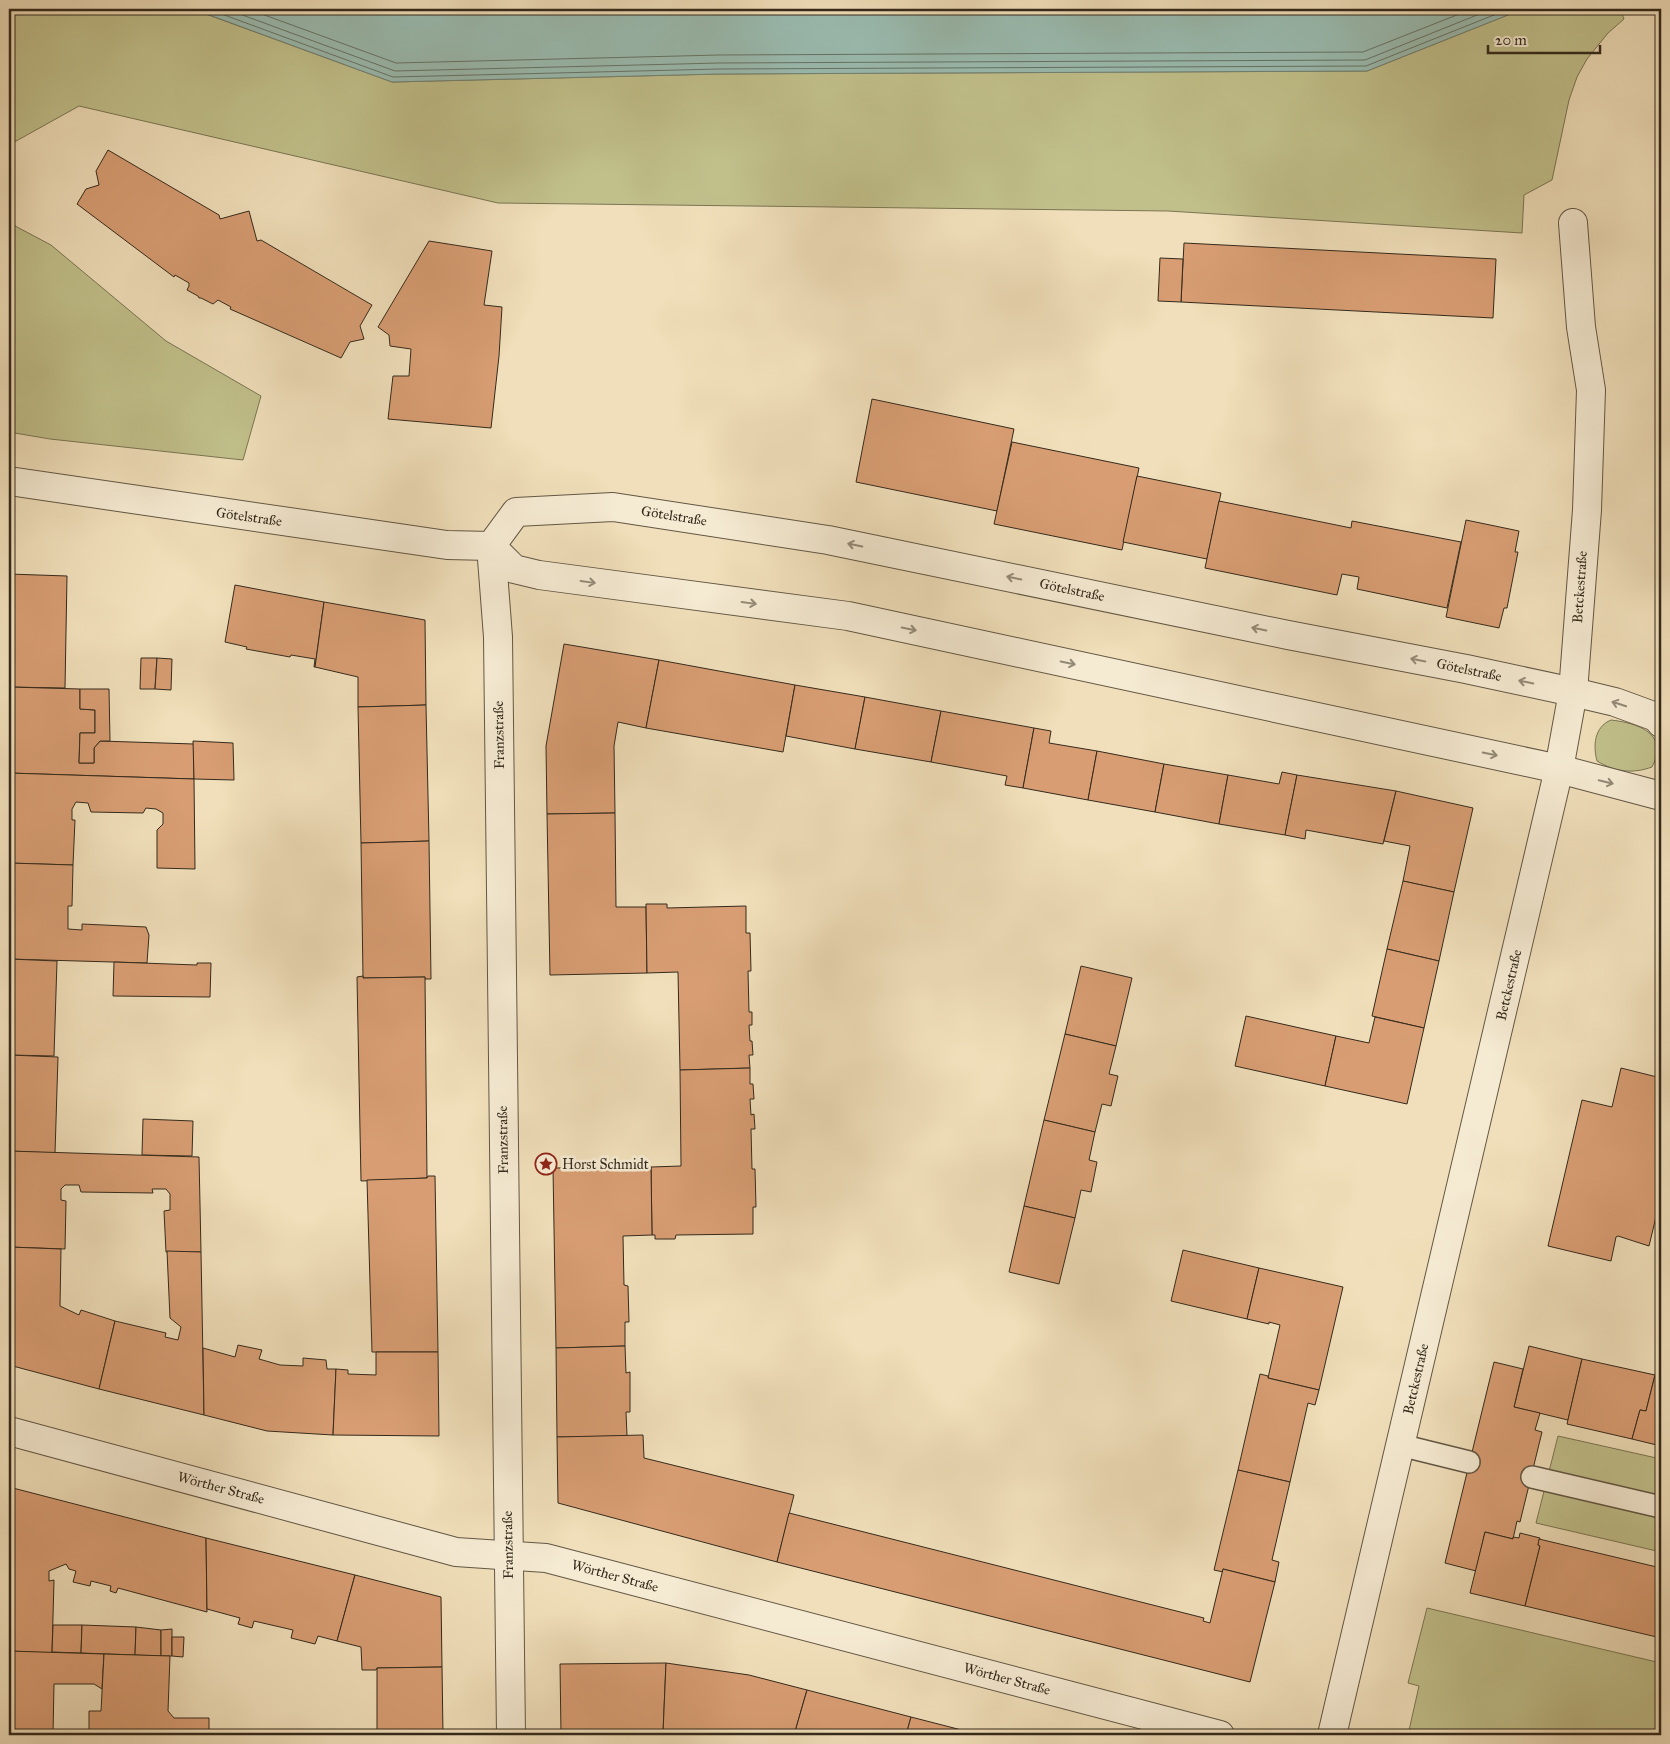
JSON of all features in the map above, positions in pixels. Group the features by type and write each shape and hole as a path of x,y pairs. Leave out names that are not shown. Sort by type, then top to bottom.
{"street":[{"name":"Betckestraße","path":"1332,1735 1559,769 1573,692 1586,510 1590,390 1581,327 1573,223"},
{"name":"Götelstraße","path":"9,481 447,546 490,546 516,512 613,507 828,540 1288,635 1466,669 1616,702 1656,717 1661,723"},
{"path":"490,546 514,569 540,575 848,616 1559,769 1661,796"},
{"name":"Franzstraße","path":"490,546 498,636 511,1735"},
{"name":"Wörther Straße","path":"9,1431 456,1552 555,1560 1220,1735"}],"lane":[{"path":"1400,1445 1469,1462"},
{"path":"1532,1476 1661,1507"}],"shaded area":[{"path":"9,9 192,9 392,82 719,74 1367,71 1523,9 1620,9 1624,19 1608,33 1587,59 1577,77 1569,100 1552,180 1524,195 1522,233 1168,211 498,203 79,106 9,145"},
{"path":"9,221 51,245 166,341 261,396 243,460 50,439 9,432"},
{"path":"1611,720 1640,727 1654,738 1657,746 1652,767 1638,771 1624,771 1611,768 1597,761 1595,743 1598,732 1605,723"},
{"path":"1558,1436 1661,1459 1661,1552 1536,1523"},
{"path":"1427,1608 1661,1663 1661,1735 1408,1735 1419,1686 1408,1683"}],"water":[{"path":"193,9 1523,9 1367,71 719,74 392,82"}],"building":[{"path":"108,150 219,215 220,219 249,211 257,241 261,240 372,305 360,326 364,339 350,342 341,358 230,309 231,307 218,300 213,304 187,290 189,283 175,275 174,277 77,204 86,189 99,185 96,171"},
{"path":"429,241 492,251 484,305 502,307 491,428 388,419 393,376 409,376 411,349 390,346 389,335 378,327"},
{"path":"1184,243 1496,259 1493,318 1181,302"},
{"path":"1160,258 1183,259 1181,302 1158,301"},
{"path":"872,399 1014,429 997,511 856,482"},
{"path":"1012,442 1139,468 1122,550 994,524"},
{"path":"1137,476 1221,493 1207,559 1123,542"},
{"path":"1219,501 1351,528 1352,521 1461,542 1447,608 1357,589 1359,577 1342,574 1337,595 1205,568"},
{"path":"1466,520 1519,531 1515,552 1518,552 1507,608 1504,608 1499,628 1446,617"},
{"path":"9,574 67,576 65,688 9,687"},
{"path":"235,585 324,602 315,667 315,659 291,655 290,657 246,649 247,647 225,642"},
{"path":"324,602 425,620 426,705 358,707 358,677 315,667"},
{"path":"564,644 659,660 646,728 618,722 614,746 615,813 547,814 546,746"},
{"path":"141,658 157,658 155,689 140,689"},
{"path":"157,658 172,659 171,690 155,689"},
{"path":"659,660 795,685 783,752 646,728"},
{"path":"795,685 865,697 855,749 786,736"},
{"path":"9,687 80,689 80,709 95,710 95,733 80,733 79,763 94,763 94,748 100,741 194,744 194,779 9,773"},
{"path":"80,689 109,689 110,741 100,741 94,748 94,763 79,763 80,733 95,733 95,710 80,709"},
{"path":"865,697 941,711 931,762 855,749"},
{"path":"426,705 429,841 361,843 358,707"},
{"path":"941,711 1034,728 1023,788 1005,785 1007,776 931,762"},
{"path":"1034,728 1051,731 1049,743 1097,751 1088,800 1023,788"},
{"path":"193,741 233,743 234,780 194,779"},
{"path":"1097,751 1164,764 1155,812 1088,800"},
{"path":"1164,764 1228,775 1219,824 1155,812"},
{"path":"1282,772 1297,775 1285,835 1219,824 1228,775 1279,784"},
{"path":"9,773 194,779 195,869 157,868 157,830 163,824 163,813 156,809 146,808 143,813 91,812 88,803 76,802 72,809 72,820 75,820 73,865 9,863"},
{"path":"1297,775 1396,791 1383,844 1306,830 1305,839 1285,835"},
{"path":"1396,791 1473,808 1454,892 1403,881 1410,846 1384,841"},
{"path":"615,813 616,907 646,907 647,973 550,975 547,814"},
{"path":"429,841 431,979 425,979 425,977 363,978 361,843"},
{"path":"9,863 73,865 72,906 68,906 68,929 82,930 82,924 146,927 149,935 147,963 9,959"},
{"path":"1403,881 1454,892 1439,961 1387,949"},
{"path":"646,904 667,904 667,908 746,906 746,933 750,933 751,971 748,971 749,1012 752,1012 752,1025 749,1025 753,1055 749,1055 750,1068 680,1070 678,972 647,973"},
{"path":"1387,949 1439,961 1424,1028 1372,1016"},
{"path":"9,959 57,961 54,1056 9,1055"},
{"path":"114,962 197,965 197,963 211,963 210,997 113,996"},
{"path":"1081,966 1132,978 1116,1046 1065,1034"},
{"path":"363,976 363,978 425,977 427,1178 361,1181 357,977"},
{"path":"1246,1016 1336,1036 1325,1086 1235,1066"},
{"path":"1375,1017 1424,1028 1407,1104 1325,1086 1336,1036 1369,1043"},
{"path":"1065,1034 1116,1046 1109,1074 1118,1076 1111,1106 1102,1104 1095,1132 1044,1120"},
{"path":"9,1055 58,1057 55,1153 9,1151"},
{"path":"750,1068 750,1084 753,1084 754,1099 750,1099 751,1115 754,1114 755,1129 751,1129 752,1169 755,1169 756,1207 753,1207 753,1234 676,1235 675,1239 655,1239 655,1235 652,1235 651,1167 681,1166 680,1070"},
{"path":"1621,1068 1661,1078 1661,1196 1649,1246 1618,1236 1616,1237 1611,1261 1548,1246 1582,1100 1612,1107"},
{"path":"143,1119 193,1121 192,1156 142,1155"},
{"path":"1044,1120 1095,1132 1089,1160 1097,1162 1091,1192 1081,1190 1075,1218 1024,1206"},
{"path":"9,1151 199,1157 201,1252 166,1252 164,1211 170,1210 170,1194 166,1189 152,1189 153,1193 81,1192 79,1185 65,1185 61,1189 61,1200 66,1201 65,1249 9,1247"},
{"path":"651,1167 652,1235 623,1236 624,1285 628,1286 629,1322 625,1322 625,1346 556,1348 553,1168"},
{"path":"428,1176 435,1176 438,1352 372,1352 367,1180 427,1178"},
{"path":"1024,1206 1075,1218 1059,1284 1009,1272"},
{"path":"9,1247 61,1249 60,1306 79,1315 81,1310 115,1321 99,1389 9,1365"},
{"path":"1183,1250 1259,1268 1247,1319 1171,1301"},
{"path":"167,1251 201,1252 204,1415 99,1389 115,1321 166,1333 165,1337 178,1340 181,1327 170,1318"},
{"path":"1259,1268 1343,1287 1319,1390 1268,1378 1280,1325 1247,1319"},
{"path":"238,1345 262,1350 259,1359 280,1365 303,1366 303,1358 326,1360 327,1369 336,1369 333,1435 267,1431 204,1415 203,1348 235,1357"},
{"path":"625,1346 626,1373 630,1372 630,1412 626,1412 627,1436 557,1437 556,1348"},
{"path":"1529,1346 1582,1359 1568,1420 1514,1407"},
{"path":"376,1352 438,1352 439,1436 333,1435 336,1369 348,1370 348,1374 376,1375"},
{"path":"1582,1359 1655,1375 1646,1411 1640,1410 1632,1439 1567,1424"},
{"path":"1494,1362 1523,1369 1514,1407 1540,1413 1535,1430 1542,1432 1520,1522 1517,1521 1513,1539 1485,1532 1476,1571 1445,1563"},
{"path":"1260,1374 1268,1376 1268,1378 1319,1390 1315,1405 1308,1403 1290,1482 1238,1470"},
{"path":"1655,1375 1661,1377 1661,1446 1632,1439 1640,1410 1646,1411"},
{"path":"643,1435 644,1458 794,1495 777,1562 558,1503 557,1437"},
{"path":"1238,1470 1290,1482 1272,1560 1279,1562 1275,1582 1223,1569 1223,1572 1214,1570"},
{"path":"9,1487 206,1538 207,1612 118,1588 116,1593 110,1591 111,1586 91,1581 90,1586 73,1582 76,1571 69,1569 66,1564 49,1571 49,1581 54,1580 52,1653 9,1651"},
{"path":"789,1513 1204,1618 1203,1621 1210,1623 1223,1569 1275,1582 1250,1682 777,1562"},
{"path":"1485,1532 1513,1539 1513,1537 1519,1538 1520,1533 1540,1538 1538,1545 1540,1546 1525,1606 1470,1593"},
{"path":"206,1538 355,1575 337,1641 318,1636 315,1644 291,1638 293,1630 254,1621 252,1628 238,1624 240,1618 207,1609"},
{"path":"1539,1539 1661,1568 1661,1638 1525,1606 1540,1546 1538,1545"},
{"path":"355,1575 441,1597 442,1667 362,1670 361,1647 337,1641"},
{"path":"53,1625 82,1625 81,1653 52,1652"},
{"path":"82,1625 136,1627 135,1655 81,1653"},
{"path":"136,1627 161,1630 161,1656 135,1655"},
{"path":"172,1629 172,1656 161,1656 161,1630"},
{"path":"172,1637 184,1637 183,1657 172,1656"},
{"path":"9,1651 104,1654 102,1689 94,1684 54,1684 53,1735 9,1735"},
{"path":"104,1654 170,1656 168,1711 174,1718 209,1718 209,1735 89,1735 89,1711 101,1711"},
{"path":"666,1663 663,1733 561,1735 560,1664"},
{"path":"666,1663 749,1675 807,1690 794,1735 682,1735 663,1733"},
{"path":"442,1667 443,1735 377,1735 377,1668"},
{"path":"807,1690 911,1717 906,1735 794,1735"},
{"path":"911,1717 981,1735 906,1735"}],"place":[{"name":"Horst Schmidt","path":"546,1164"}]}
